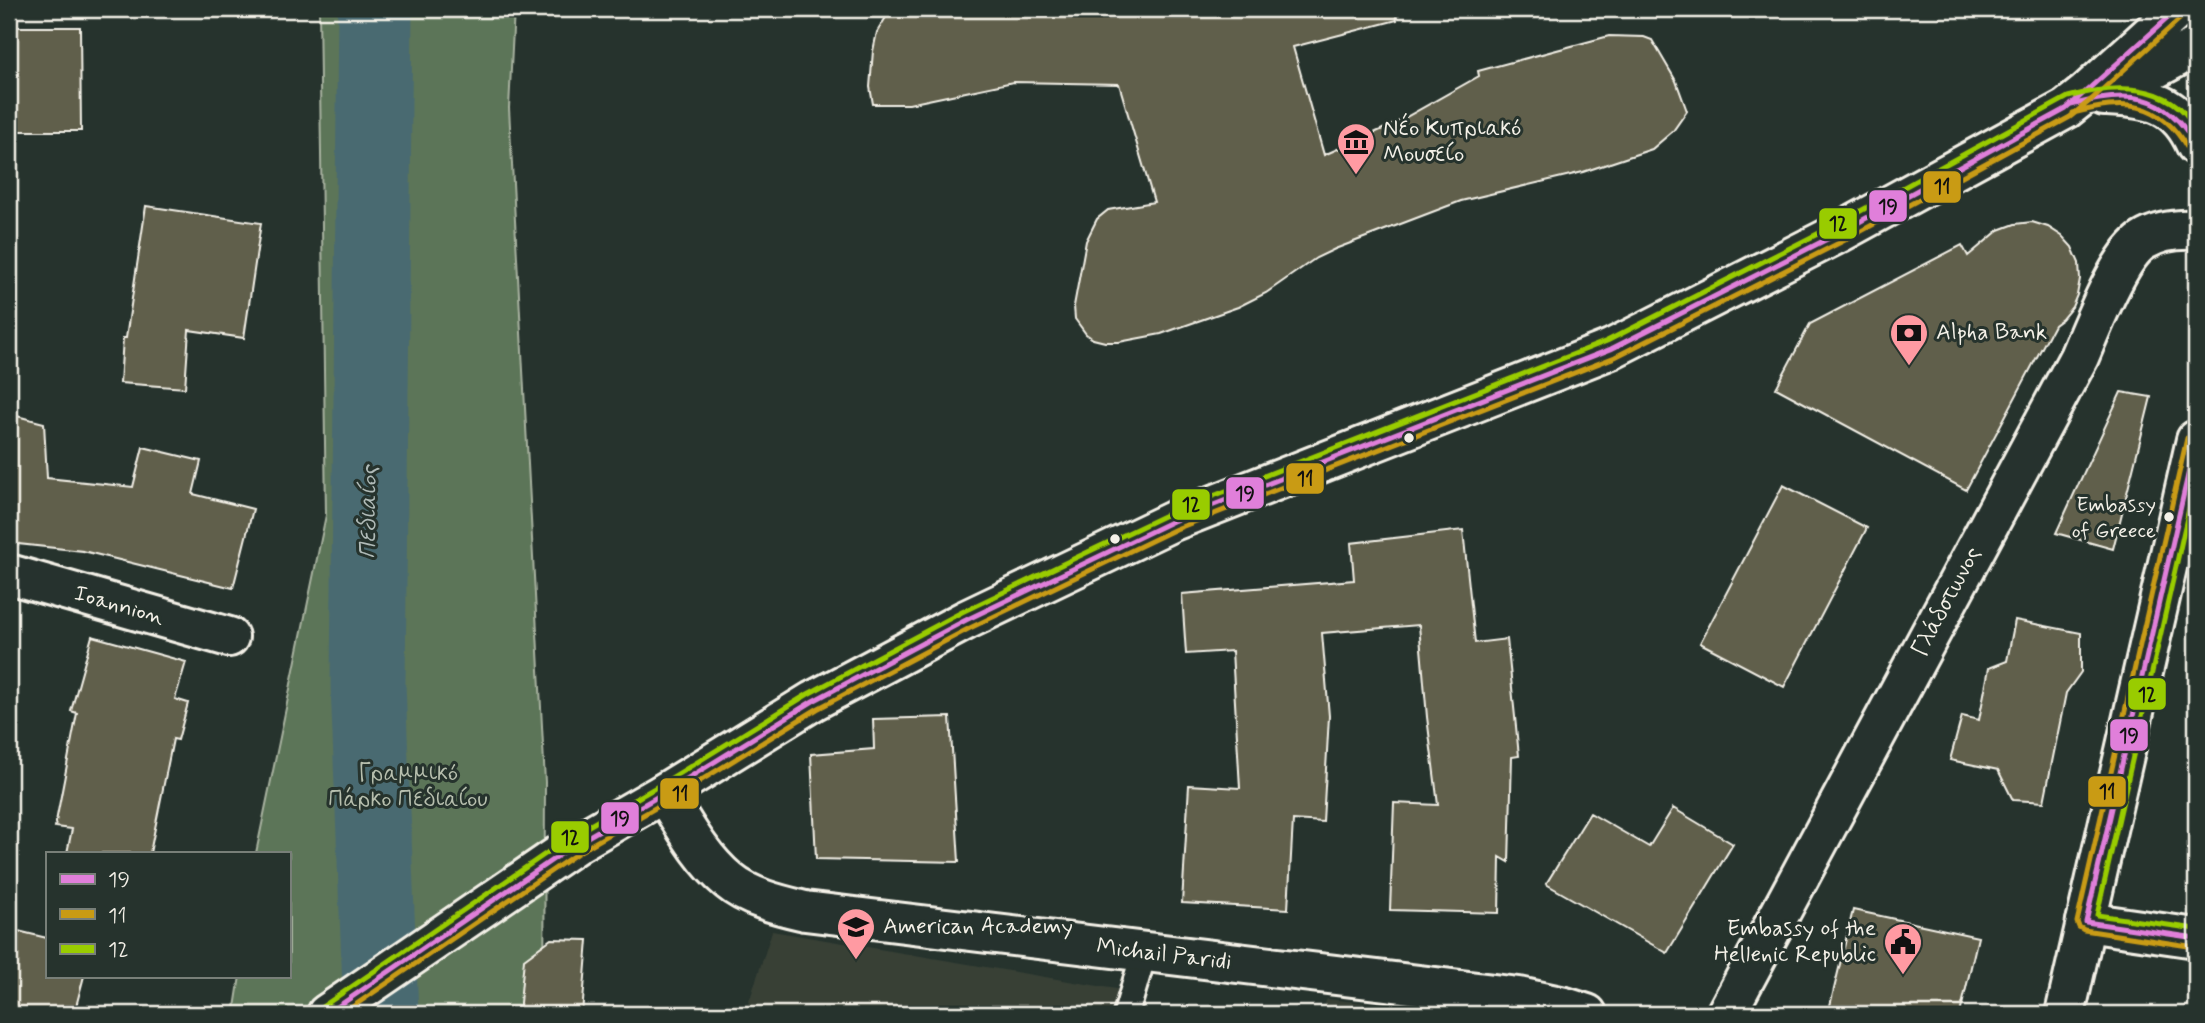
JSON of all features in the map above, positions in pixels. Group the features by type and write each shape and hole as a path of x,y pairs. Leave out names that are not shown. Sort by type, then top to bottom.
{"main road":[{"path":"2089,100 2178,9"},
{"path":"327,1014 577,843 813,701 978,614 1173,521 1611,349 2196,47"},
{"path":"2089,100 2147,99 2165,107 2179,118 2196,145"},
{"name":"Γλάδστωνος","path":"1726,1014 2079,357 2101,306 2129,254 2142,242 2158,235 2179,229 2196,230"},
{"path":"2066,1014 2196,440"},
{"name":"Ioannion","path":"9,574 229,637"},
{"name":"Michail Paridi","path":"664,793 700,849 730,883 779,904 805,911 1519,997 1587,1014"},
{"path":"2086,922 2196,938"}],"lane":[{"path":"1126,1014 1144,953"}],"shaded area":[{"name":"American Academy","path":"772,931 1128,991 1121,1014 745,1014"},
{"path":"1327,999 1437,1011 1484,1014 1320,1014"}],"green space":[{"name":"Γραμμικό Πάρκο Πεδιαίου","path":"319,9 514,9 509,108 545,782 544,1014 234,1014 240,978 290,978 290,852 256,852 326,515"}],"building":[{"name":"Νέο Κυπριακό Μουσείο","path":"891,9 1396,9 1397,20 1293,47 1324,155 1392,125 1479,76 1478,71 1609,36 1644,37 1652,40 1676,81 1687,111 1673,131 1652,149 1583,172 1461,201 1316,258 1266,293 1238,307 1161,334 1105,342 1086,334 1075,319 1074,306 1086,241 1097,219 1108,210 1154,202 1119,84 1013,82 909,104 873,104 870,87 873,51 877,32"},
{"path":"9,27 80,27 81,131 9,131"},
{"path":"146,206 261,223 244,338 189,330 185,388 120,383 123,338 126,338"},
{"name":"Alpha Bank","path":"2032,222 2048,227 2072,247 2079,263 2077,295 2072,307 2054,325 1966,490 1776,388 1810,324 1962,245 1968,256 1999,230"},
{"path":"2121,392 2151,397 2113,549 2056,533"},
{"path":"9,414 44,423 47,478 133,487 143,447 201,461 193,494 253,509 233,588 83,551 9,543"},
{"path":"1783,485 1867,528 1784,687 1700,643"},
{"path":"1463,530 1475,643 1507,639 1519,756 1512,757 1509,862 1500,857 1499,913 1390,910 1394,803 1438,805 1419,625 1322,633 1329,716 1323,822 1293,820 1288,909 1182,903 1189,785 1240,788 1232,651 1186,654 1182,594 1354,580 1351,543"},
{"path":"2015,620 2081,633 2081,672 2066,693 2044,802 2013,800 1998,770 1950,760 1962,716 1979,720 1989,668 2007,661"},
{"path":"92,636 186,662 175,699 188,703 178,740 173,739 150,852 67,852 72,829 55,827 77,713 71,711"},
{"path":"950,717 959,862 816,859 811,754 874,749 873,719"},
{"path":"1673,808 1733,844 1667,953 1546,884 1590,813 1649,847"},
{"name":"Embassy of the Hellenic Republic","path":"1853,910 1978,937 1960,1014 1828,1014"},
{"path":"18,931 46,938 46,978 83,978 74,1014 9,1014 9,969"},
{"path":"551,939 588,940 582,1014 519,1014 524,959"}],"waterway":[{"name":"Πεδιαίος","path":"375,9 368,684 381,1014"}],"transit line":[{"name":"19","path":"327,1014 577,843 813,701 966,620 1173,521 1611,349 1839,233 2066,109 2178,9"},
{"name":"11","path":"342,1014 582,850 817,709 970,628 1176,529 1615,357 1843,241 2070,117 2184,15"},
{"name":"12","path":"322,1007 573,835 808,694 962,612 1170,513 1607,341 1835,225 2068,97 2103,90 2139,90 2171,102 2185,113 2196,128"},
{"name":"19","path":"2071,105 2110,97 2143,99 2171,114 2196,145"},
{"name":"11","path":"2073,113 2109,106 2139,107 2165,120 2188,149"},
{"name":"11","path":"2187,438 2077,922 2084,930 2195,947"},
{"name":"19","path":"2196,440 2086,922 2196,938"},
{"name":"12","path":"2196,478 2097,915 2196,929"}],"place":[{"name":"Νέο Κυπριακό Μουσείο","path":"1356,176"},
{"name":"Alpha Bank","path":"1909,367"},
{"name":"Embassy of Greece","path":"2169,517"},
{"name":"American Academy","path":"856,961"},
{"name":"Embassy of the Hellenic Republic","path":"1903,976"}]}
